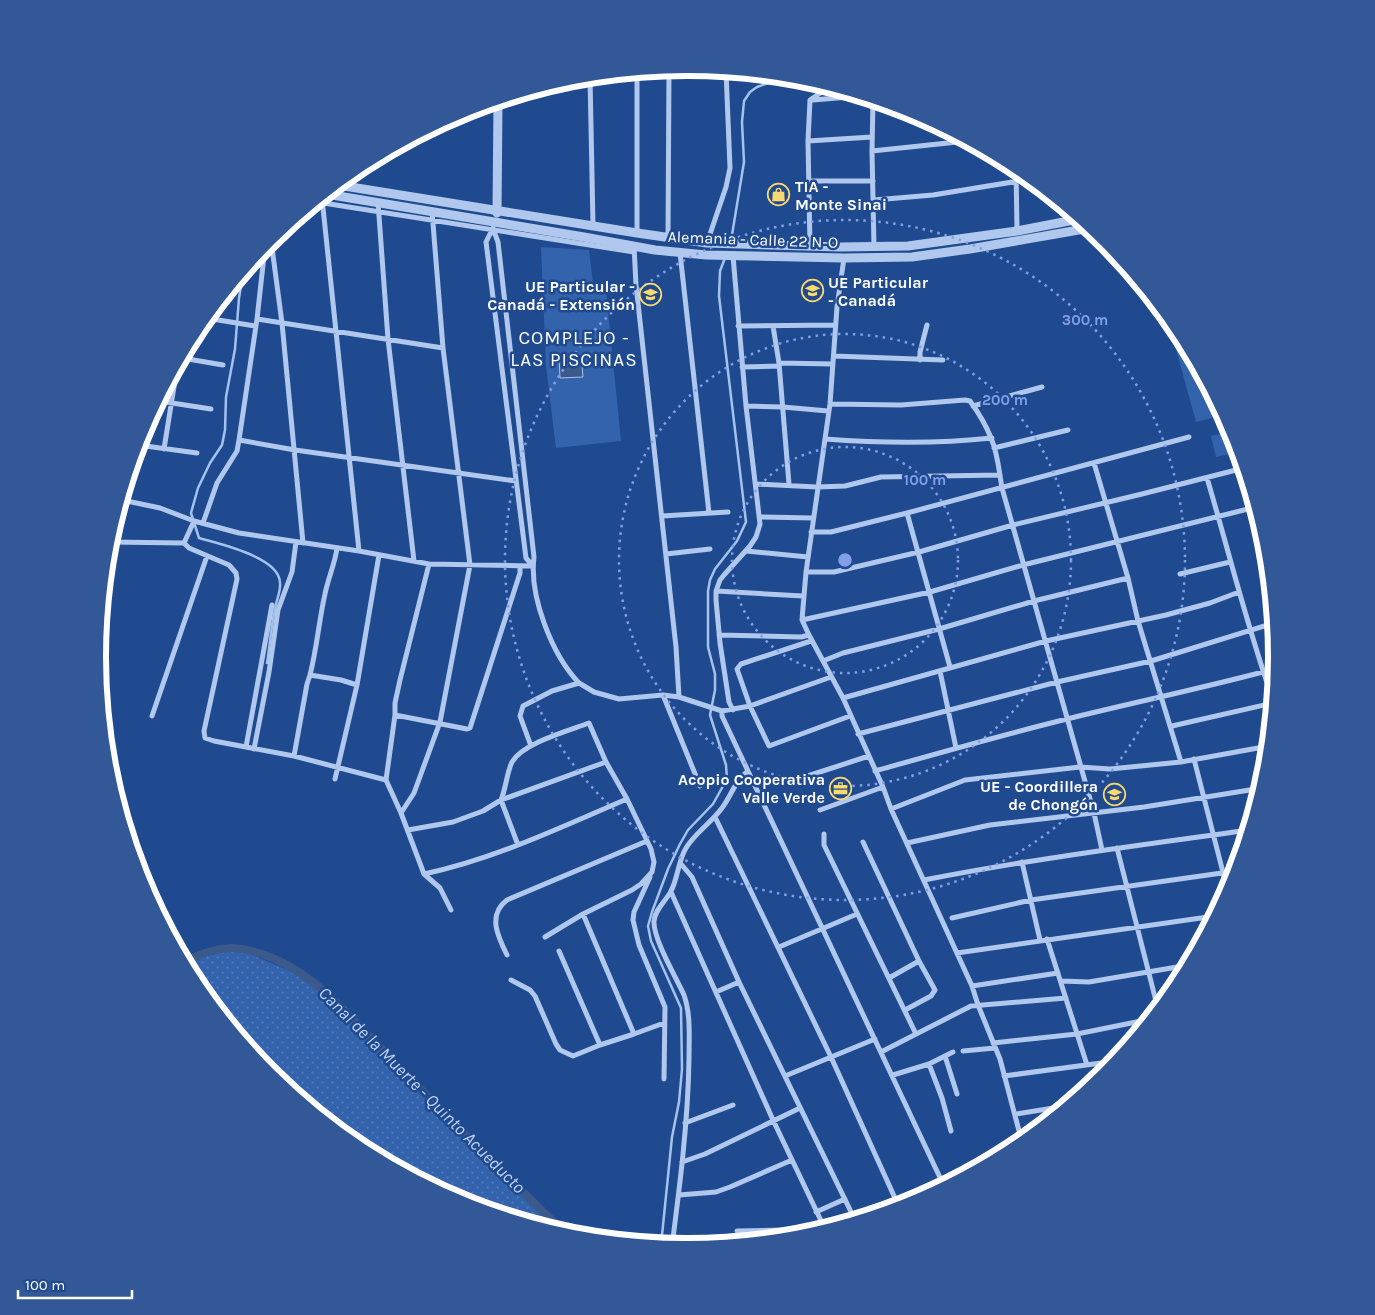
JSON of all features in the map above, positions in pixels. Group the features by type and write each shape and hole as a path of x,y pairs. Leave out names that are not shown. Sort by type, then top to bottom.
{"street":[{"path":"668,238 669,76"},
{"path":"710,243 730,168 726,77"},
{"path":"637,78 637,233"},
{"path":"590,84 593,225"},
{"path":"810,100 822,92"},
{"path":"810,100 843,97"},
{"path":"810,100 808,141 810,247"},
{"path":"873,107 874,247"},
{"path":"498,108 498,210 494,225 486,242 526,558 533,566"},
{"path":"808,141 872,137"},
{"path":"872,151 956,142"},
{"path":"1016,178 1017,231"},
{"path":"809,182 873,181"},
{"path":"874,200 933,195 1020,181"},
{"name":"Alemania - Calle 22 N-O","path":"350,186 668,238 710,243 810,247 908,246 1017,231 1071,220"},
{"name":"Alemania - Calle 22 N-O","path":"329,200 378,206 634,248 731,256 912,257 1081,230"},
{"path":"323,205 360,551"},
{"path":"378,206 388,339 414,561"},
{"path":"401,813 414,793 440,722 470,565 444,348 432,215"},
{"path":"494,225 498,242 534,557 533,566 536,592 543,619 570,674 579,683 594,692 619,698 662,695 679,696 722,711 750,706 832,677"},
{"path":"634,248 636,285 676,647 679,696"},
{"path":"272,250 282,324 303,543"},
{"path":"680,253 709,514"},
{"path":"731,256 746,406 760,517 756,537 720,580 716,591 719,635 729,702 733,710"},
{"path":"844,258 836,325 830,404 811,532 802,620 843,698 891,809 972,986 994,1045 1016,1114 1020,1134"},
{"path":"203,523 216,483 237,451 240,440 257,319 263,260"},
{"path":"215,319 255,326"},
{"path":"257,319 444,348"},
{"path":"738,326 836,325"},
{"path":"920,360 920,352 927,325"},
{"path":"773,326 779,365 789,484"},
{"path":"834,356 944,360"},
{"path":"189,359 223,365"},
{"path":"742,367 833,364"},
{"path":"164,449 173,386"},
{"path":"973,406 1042,386"},
{"path":"830,404 901,406 970,400 992,438 1002,488 1094,813 1102,850"},
{"path":"165,403 212,410"},
{"path":"746,406 828,411"},
{"path":"994,448 1068,430"},
{"path":"811,532 831,532 907,513 1189,437"},
{"path":"825,440 878,443 968,441 992,438"},
{"path":"240,440 295,450 516,481"},
{"path":"146,446 198,453"},
{"path":"1094,463 1128,578 1138,621 1172,726 1181,762"},
{"path":"806,572 834,572 919,552 1013,525 1238,470"},
{"path":"756,484 789,484 818,487 845,486 881,478 1000,474"},
{"path":"1207,478 1268,688"},
{"path":"128,501 160,508 194,521 239,533 360,551 429,564 533,566"},
{"path":"802,620 930,592 1023,565 1249,509"},
{"path":"662,516 728,512"},
{"path":"907,513 950,668"},
{"path":"760,517 813,518"},
{"path":"184,544 194,521"},
{"path":"117,542 184,544 233,568 237,579 204,738 294,756 386,780"},
{"path":"254,749 269,672 278,610 292,572 296,542"},
{"path":"294,756 324,595 336,561 337,548"},
{"path":"666,554 710,549"},
{"path":"746,551 808,557"},
{"path":"335,779 357,685 379,555"},
{"path":"152,716 207,556"},
{"path":"1180,574 1230,562"},
{"path":"429,564 395,704 386,780 408,830 424,874 440,888 451,910"},
{"path":"395,715 440,722 467,729 472,725 520,573 520,566"},
{"path":"823,661 843,653 940,629 1034,601 1128,578"},
{"path":"716,591 803,596"},
{"path":"843,698 1046,641 1210,603 1239,592"},
{"path":"246,747 272,605"},
{"path":"858,734 1057,682 1151,661 1268,624"},
{"path":"719,635 810,638"},
{"path":"810,638 738,666 738,675 750,706 769,746 850,716"},
{"path":"940,670 956,748"},
{"path":"875,771 1067,719 1162,698 1263,672"},
{"path":"310,675 341,680 357,685"},
{"path":"531,746 520,716 523,706 552,691 579,683"},
{"path":"662,695 700,786"},
{"path":"1172,726 1267,703"},
{"path":"722,711 722,716 748,772 942,1181"},
{"path":"518,844 500,800 506,786 511,764 516,756 531,746 589,723 606,762 627,799 653,855 652,872 634,912 633,920 639,945 663,1002 665,1014 664,1079"},
{"path":"891,809 965,780 1080,767 1110,769 1181,762 1262,747"},
{"path":"789,782 869,756"},
{"path":"1194,759 1225,880"},
{"path":"408,830 453,822 483,811 500,800 606,762"},
{"path":"673,1239 686,1122 689,1026 687,1003 660,944 654,921 660,906 671,892 686,848 715,817 732,793 738,780 748,772"},
{"path":"820,810 882,786"},
{"path":"908,844 943,834 990,825 1144,807 1254,789"},
{"path":"424,874 497,854 627,799"},
{"path":"715,817 831,1057 896,1200"},
{"path":"924,880 1022,862 1242,831"},
{"path":"824,834 824,844 916,1034"},
{"path":"507,955 496,926 496,917 501,904 647,841"},
{"path":"863,842 935,992 905,1010"},
{"path":"1117,848 1156,1001"},
{"path":"1022,862 1040,940"},
{"path":"681,864 692,877 740,982 852,1215"},
{"path":"952,918 1031,900 1228,871"},
{"path":"545,937 583,914 632,890 641,884 652,872"},
{"path":"671,892 821,1223"},
{"path":"583,914 634,1034"},
{"path":"779,947 857,914"},
{"path":"957,953 1208,917"},
{"path":"1047,939 1087,1065"},
{"path":"559,951 600,1045"},
{"path":"889,978 919,961"},
{"path":"1061,981 1089,982 1179,967"},
{"path":"972,986 1058,973"},
{"path":"511,980 530,990 535,996 556,1044 560,1050 573,1056 664,1023"},
{"path":"716,992 740,982"},
{"path":"882,1052 958,1012 978,1005 1066,998"},
{"path":"962,1051 1077,1034 1141,1021"},
{"path":"785,1076 874,1039"},
{"path":"893,1075 929,1064 953,1052"},
{"path":"945,1056 957,1094"},
{"path":"1004,1076 1105,1063"},
{"path":"929,1064 944,1103 951,1131"},
{"path":"686,1122 733,1105"},
{"path":"682,1162 705,1154 800,1108"},
{"path":"1016,1114 1055,1108"},
{"path":"679,1195 716,1192 730,1188 792,1160"},
{"path":"816,1212 844,1199"},
{"path":"737,1231 790,1230"}],"shaded area":[{"name":"COMPLEJO - LAS PISCINAS","path":"541,247 589,250 594,292 606,291 621,441 556,448 546,366"},
{"path":"1174,342 1191,367 1217,417 1196,422"},
{"path":"581,355 583,377 560,378 559,356"},
{"path":"1224,433 1232,454 1216,457 1211,436"},
{"path":"238,949 309,979 555,1223 501,1208 465,1195 430,1179 365,1141 334,1119 276,1069 250,1041 226,1011 191,959"}],"waterway":[{"path":"731,241 744,162 742,122 744,101 750,92 757,87 770,82"},
{"path":"662,1238 672,1137 679,1102 682,1069 681,1008 651,941 648,926 668,869 680,844 688,830 713,804 727,779 726,765 710,715 715,690 715,674 708,647 708,591 715,569 737,541 746,522 719,296 720,271 725,258"},
{"path":"241,285 235,349 226,397 225,430 222,445 210,463 198,488 191,513 199,538 247,553 260,559 277,574 280,589 267,663"},
{"name":"Canal de la Muerte - Quinto Acueducto","path":"191,959 218,949 240,949 275,959 309,979 340,1006 555,1223"}],"place":[{"name":"TIA - Monte Sinai","path":"779,195"},
{"name":"UE Particular - Canadá","path":"812,291"},
{"name":"UE Particular - Canadá - Extensión","path":"651,295"},
{"name":"Acopio Cooperativa Valle Verde","path":"841,788"},
{"name":"UE - Coordillera de Chongón","path":"1114,795"}],"district":[{"name":"COMPLEJO - LAS PISCINAS","path":"574,348"}]}
